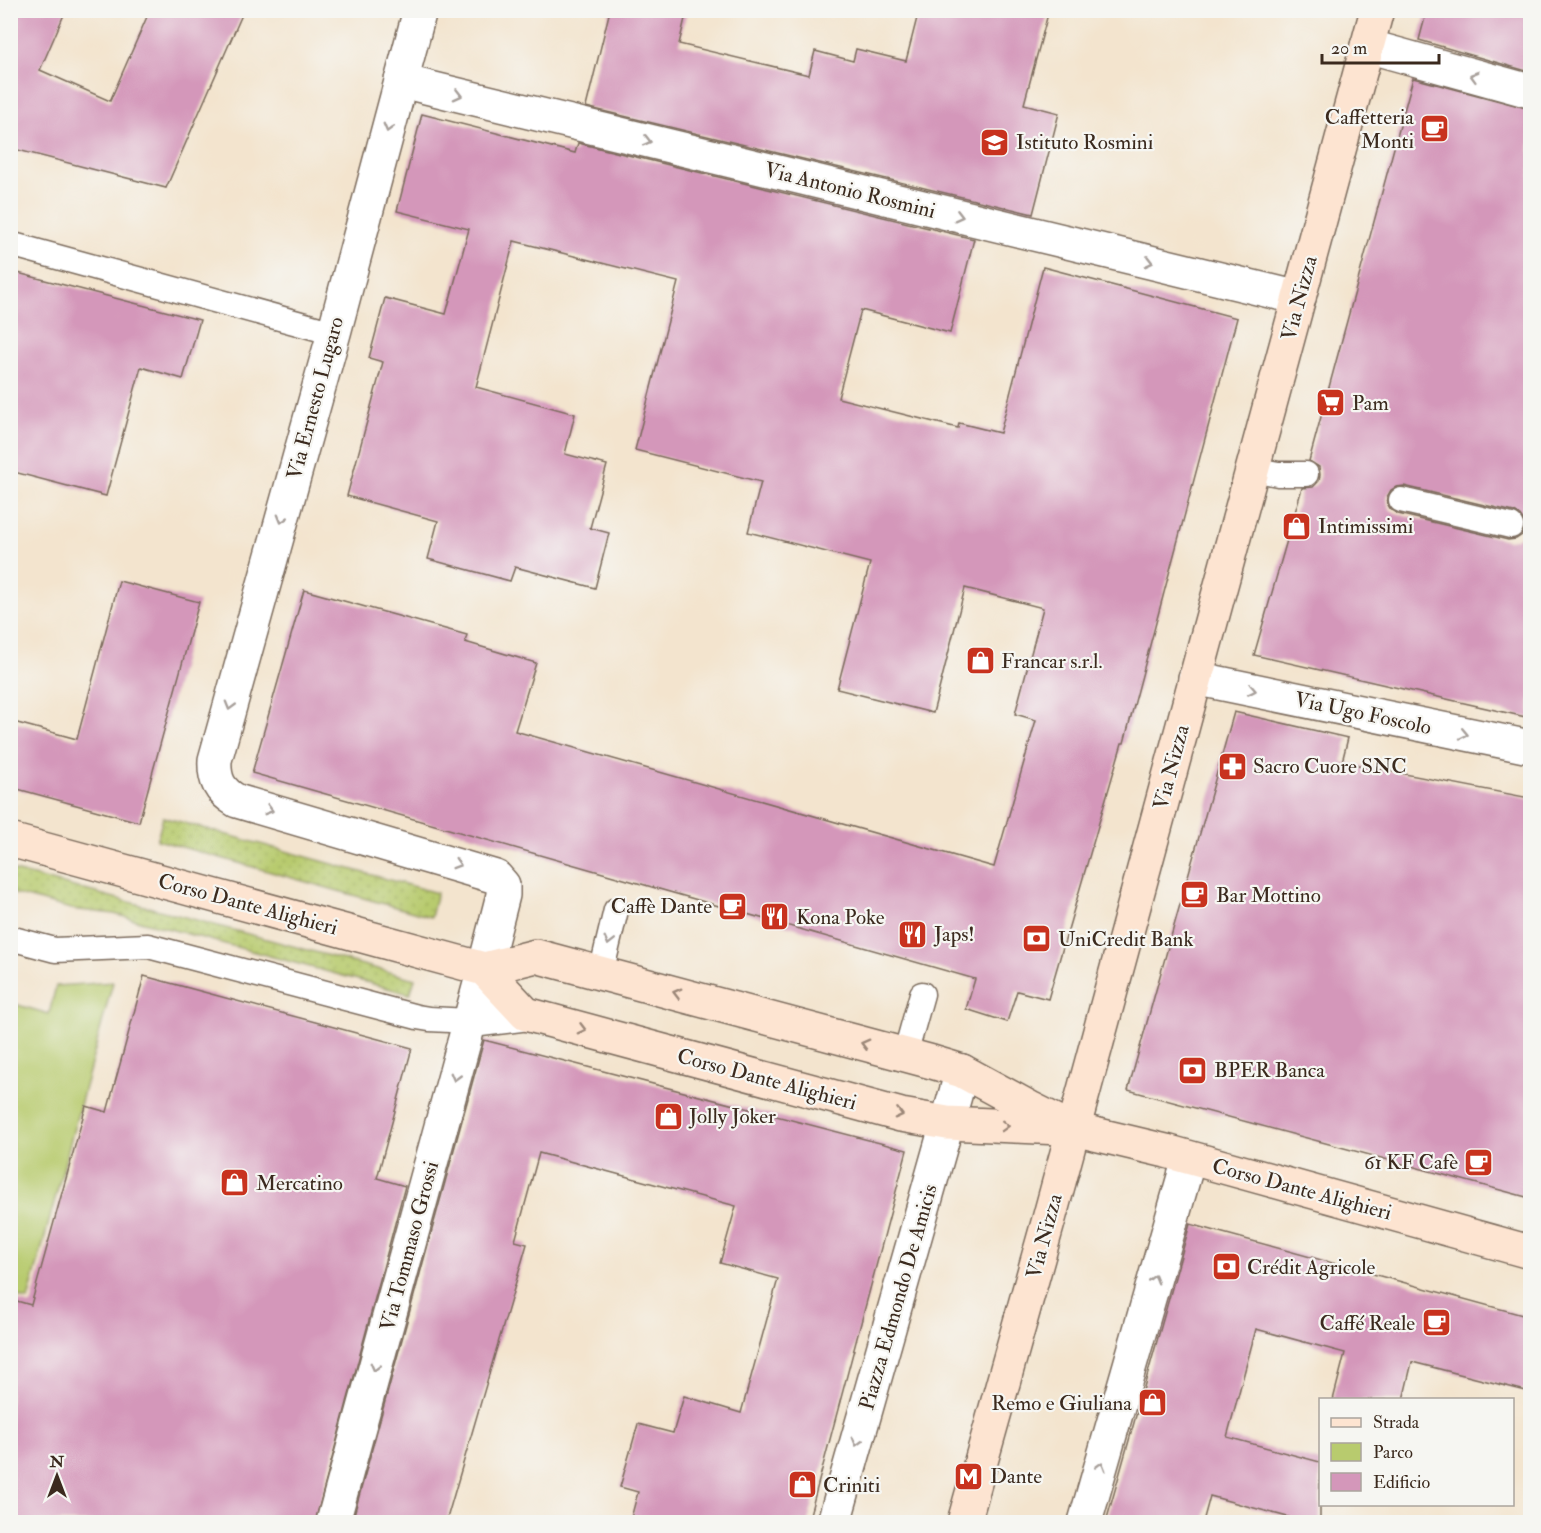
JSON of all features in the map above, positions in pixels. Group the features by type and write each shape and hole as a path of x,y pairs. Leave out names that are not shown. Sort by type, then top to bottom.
{"street":[{"name":"Via Ernesto Lugaro","path":"420,10 334,333 215,760 214,774 218,786 226,795 237,801 496,877 503,885 503,895 484,969"},
{"name":"Via Nizza","path":"964,1522 1377,10"},
{"path":"1367,46 1530,92"},
{"name":"Via Antonio Rosmini","path":"401,81 1299,298"},
{"name":"Via Ugo Foscolo","path":"1195,678 1530,747"},
{"name":"Corso Dante Alighieri","path":"10,840 484,969 536,956 905,1055 962,1071 1072,1129 1530,1252"},
{"path":"484,969 526,1014"},
{"name":"Via Tommaso Grossi","path":"333,1522 484,969"},
{"path":"470,1021 526,1014"},
{"name":"Corso Dante Alighieri","path":"526,1014 902,1115 947,1124 1072,1129"},
{"name":"Piazza Edmondo De Amicis","path":"834,1522 962,1071"},
{"path":"1085,1522 1189,1159"}],"lane":[{"path":"10,244 334,333"},
{"path":"1252,469 1278,474 1306,474"},
{"path":"1401,500 1511,526"},
{"path":"601,973 616,910"},
{"path":"10,938 54,950 148,946 429,1020 470,1021"},
{"path":"905,1055 922,993"}],"green space":[{"path":"163,817 437,893 431,917 157,840"},
{"path":"10,870 415,979 410,994 114,914 71,909 11,893"},
{"path":"113,982 28,1300 11,1295 11,1003 49,1014 56,986"}],"building":[{"path":"10,10 66,10 40,70 110,101 150,10 244,10 166,188 10,148"},
{"path":"610,10 687,10 679,44 809,75 815,51 853,61 856,49 906,61 919,10 1049,10 1024,104 1059,113 1033,214 586,107"},
{"path":"1427,10 1530,10 1530,72 1419,40"},
{"path":"1413,78 1530,109 1530,718 1254,655 1302,488 1313,487 1319,481 1319,467 1309,461","holes":["1404,486 1514,512 1524,521 1525,530 1516,539 1508,540 1398,514 1391,510 1387,497 1391,490"]},
{"path":"422,114 575,153 578,143 974,239 950,333 861,310 838,398 958,428 959,423 1000,433 1043,267 1237,318 1124,743 1122,743 1048,999 1017,991 1007,1022 966,1009 975,979 252,773 304,590 467,635 465,642 536,663 515,731 994,867 1036,720 1015,714 1043,608 965,588 933,713 837,689 870,563 748,532 761,482 635,450 678,282 514,241 476,387 575,414 565,454 607,465 590,528 609,533 595,588 515,567 510,581 428,559 438,521 347,496 383,362 369,358 385,298 446,314 469,229 397,211"},
{"path":"10,271 200,320 183,379 141,367 106,496 10,471"},
{"path":"119,581 199,602 139,822 10,787 10,721 77,739"},
{"path":"1234,712 1348,738 1342,762 1530,798 1530,1198 1128,1090"},
{"path":"144,976 412,1048 377,1178 405,1186 315,1522 10,1522 10,1299 31,1305 86,1106 107,1112"},
{"path":"484,1040 907,1150 808,1522 630,1522 638,1492 620,1487 638,1424 673,1433 684,1396 741,1413 778,1279 720,1263 736,1206 539,1153 515,1241 527,1244 446,1522 352,1522"},
{"path":"1190,1224 1530,1317 1530,1392 1412,1362 1403,1398 1334,1398 1345,1353 1256,1329 1227,1437 1319,1462 1320,1522 1306,1522 1210,1496 1203,1522 1106,1522"}],"place":[{"name":"Caffetteria Monti","path":"1435,129"},
{"name":"Istituto Rosmini","path":"995,142"},
{"name":"Pam","path":"1331,403"},
{"name":"Intimissimi","path":"1297,526"},
{"name":"Francar s.r.l.","path":"980,661"},
{"name":"Sacro Cuore SNC","path":"1232,766"},
{"name":"Bar Mottino","path":"1195,895"},
{"name":"Caffè Dante","path":"733,906"},
{"name":"Kona Poke","path":"775,917"},
{"name":"Japs!","path":"913,934"},
{"name":"UniCredit Bank","path":"1037,939"},
{"name":"BPER Banca","path":"1193,1070"},
{"name":"Jolly Joker","path":"668,1116"},
{"name":"61 KF Cafè","path":"1479,1162"},
{"name":"Mercatino","path":"235,1183"},
{"name":"Crédit Agricole","path":"1226,1267"},
{"name":"Caffé Reale","path":"1436,1323"},
{"name":"Remo e Giuliana","path":"1153,1403"},
{"name":"Dante","path":"969,1476"},
{"name":"Criniti","path":"802,1485"}]}
